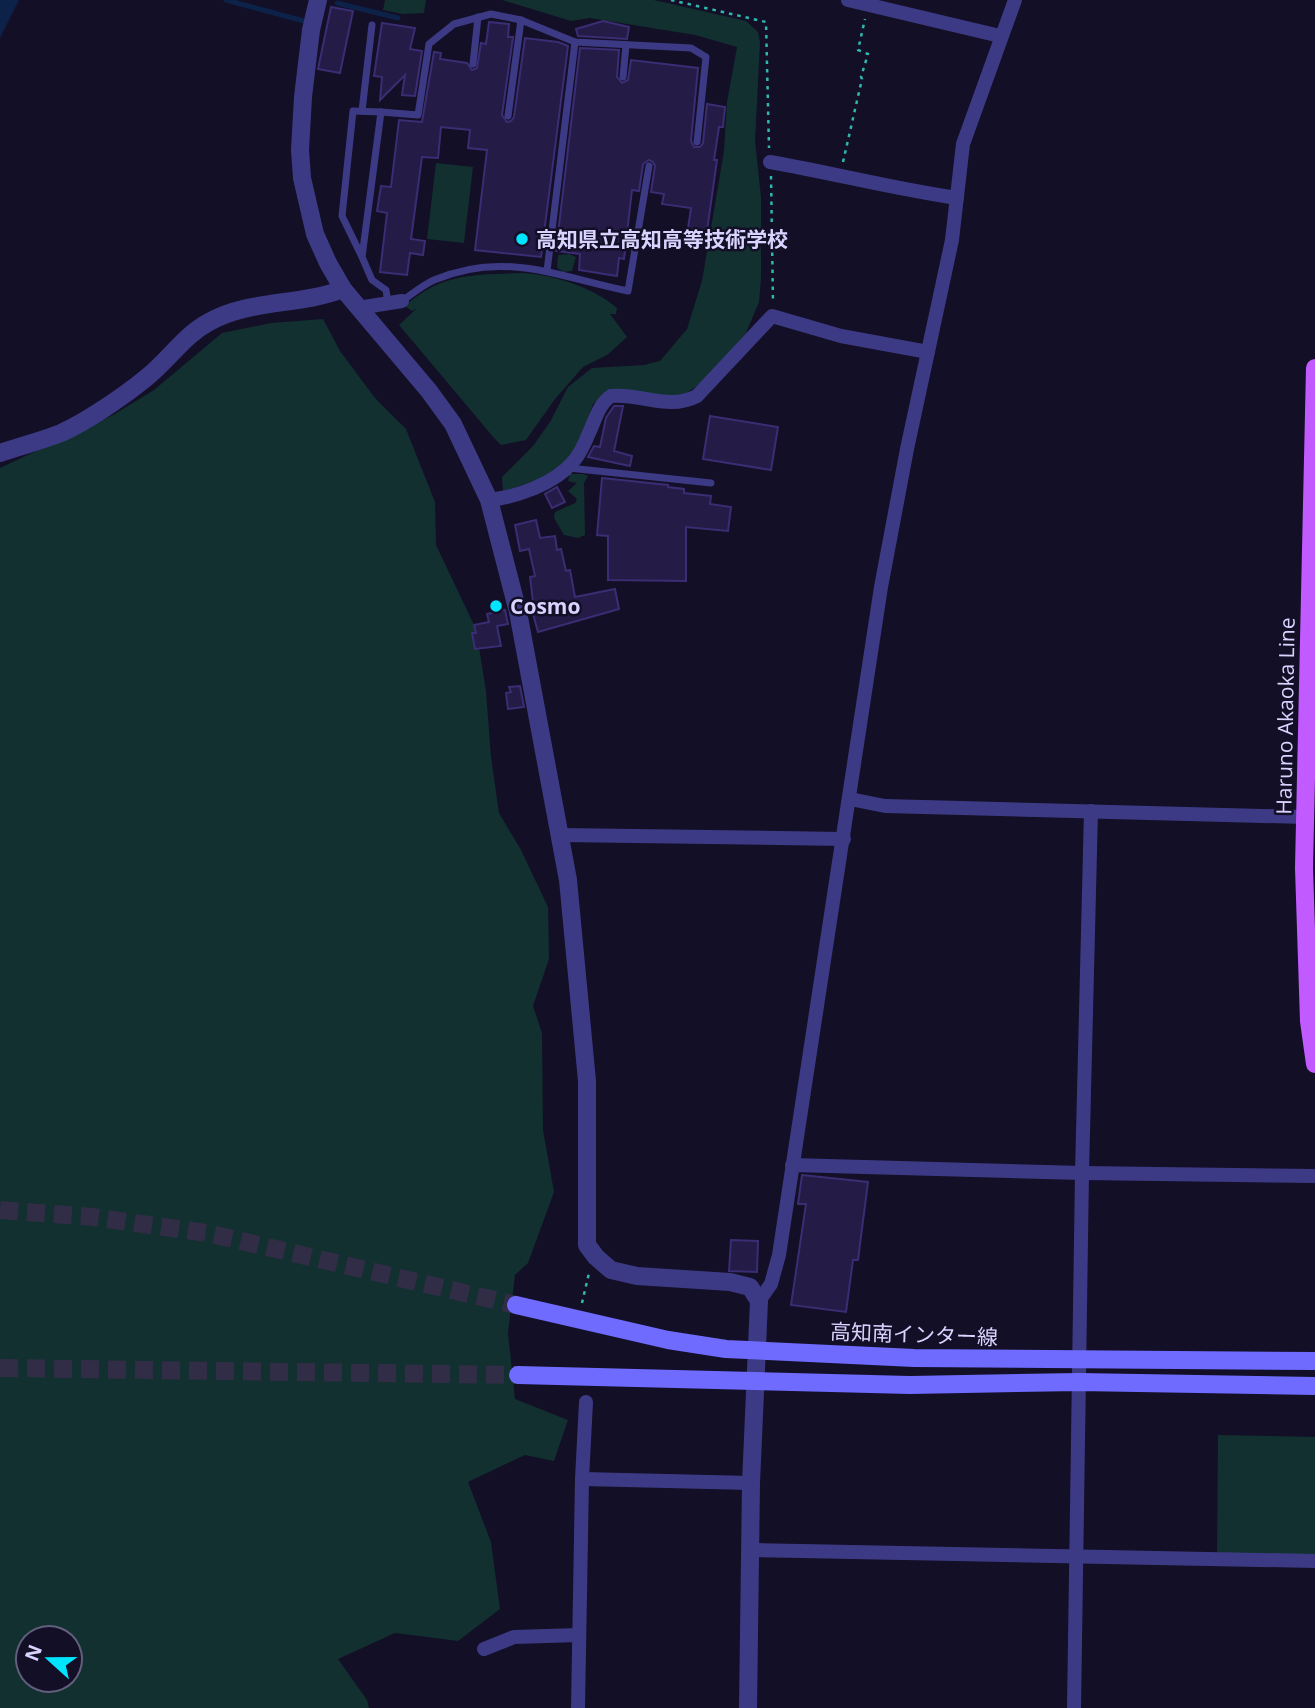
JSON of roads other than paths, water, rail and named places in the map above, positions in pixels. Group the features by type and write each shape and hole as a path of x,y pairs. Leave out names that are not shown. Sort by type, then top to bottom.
{"main road":[{"name":"Haruno Akaoka Line","path":"1315,368 1304,868 1309,1021 1315,1064"},
{"name":"高知南インター線","path":"516,1305 668,1340 726,1349 914,1358 1315,1361"},
{"path":"518,1375 910,1385 1079,1382 1315,1386"}],"street":[{"path":"318,0 311,30 300,150 302,178 315,234 343,289 429,391 453,424 489,500 518,612 568,880 587,1081 587,1245 611,1270 637,1276 730,1282 750,1287 759,1301"},
{"path":"848,0 1000,36"},
{"path":"748,1708 751,1483 759,1301 771,1284 779,1255 881,587 907,449 952,240 963,144 1015,0"},
{"path":"771,162 843,175 902,190 957,198"},
{"path":"0,453 74,426 143,381 187,336 218,317 244,308 323,296 343,289"},
{"path":"358,308 395,302"},
{"path":"489,500 533,488 568,468 577,458 605,400 617,395 674,404 687,402 709,386 772,316 841,335 928,352"},
{"path":"850,799 885,806 1305,817"},
{"path":"1074,1708 1082,1173 1091,811"},
{"path":"561,835 844,839"},
{"path":"792,1164 1082,1173 1315,1176"},
{"path":"578,1708 586,1402"},
{"path":"582,1479 751,1483"},
{"path":"751,1550 1315,1561"},
{"path":"484,1649 514,1637 579,1635"}],"lane":[{"path":"649,166 628,291 529,267 497,266 433,281 395,302 386,290 372,280 342,216 353,111 418,115 429,44 454,24 491,14 521,20 575,42 691,48 706,57 697,142"},
{"path":"472,64 478,17"},
{"path":"508,116 521,20"},
{"path":"362,111 372,25"},
{"path":"547,271 575,42"},
{"path":"623,77 626,45"},
{"path":"362,257 381,112"},
{"path":"568,468 711,483"}],"water":[{"path":"0,0 19,0 0,38"}],"waterway":[{"path":"226,0 304,21"},
{"path":"337,3 398,18"}],"tunnel":[{"path":"0,1210 93,1217 207,1233 516,1305"},
{"path":"0,1368 518,1375"}],"place":[{"name":"高知県立高知高等技術学校","path":"522,239"},
{"name":"Cosmo","path":"496,606"}]}
